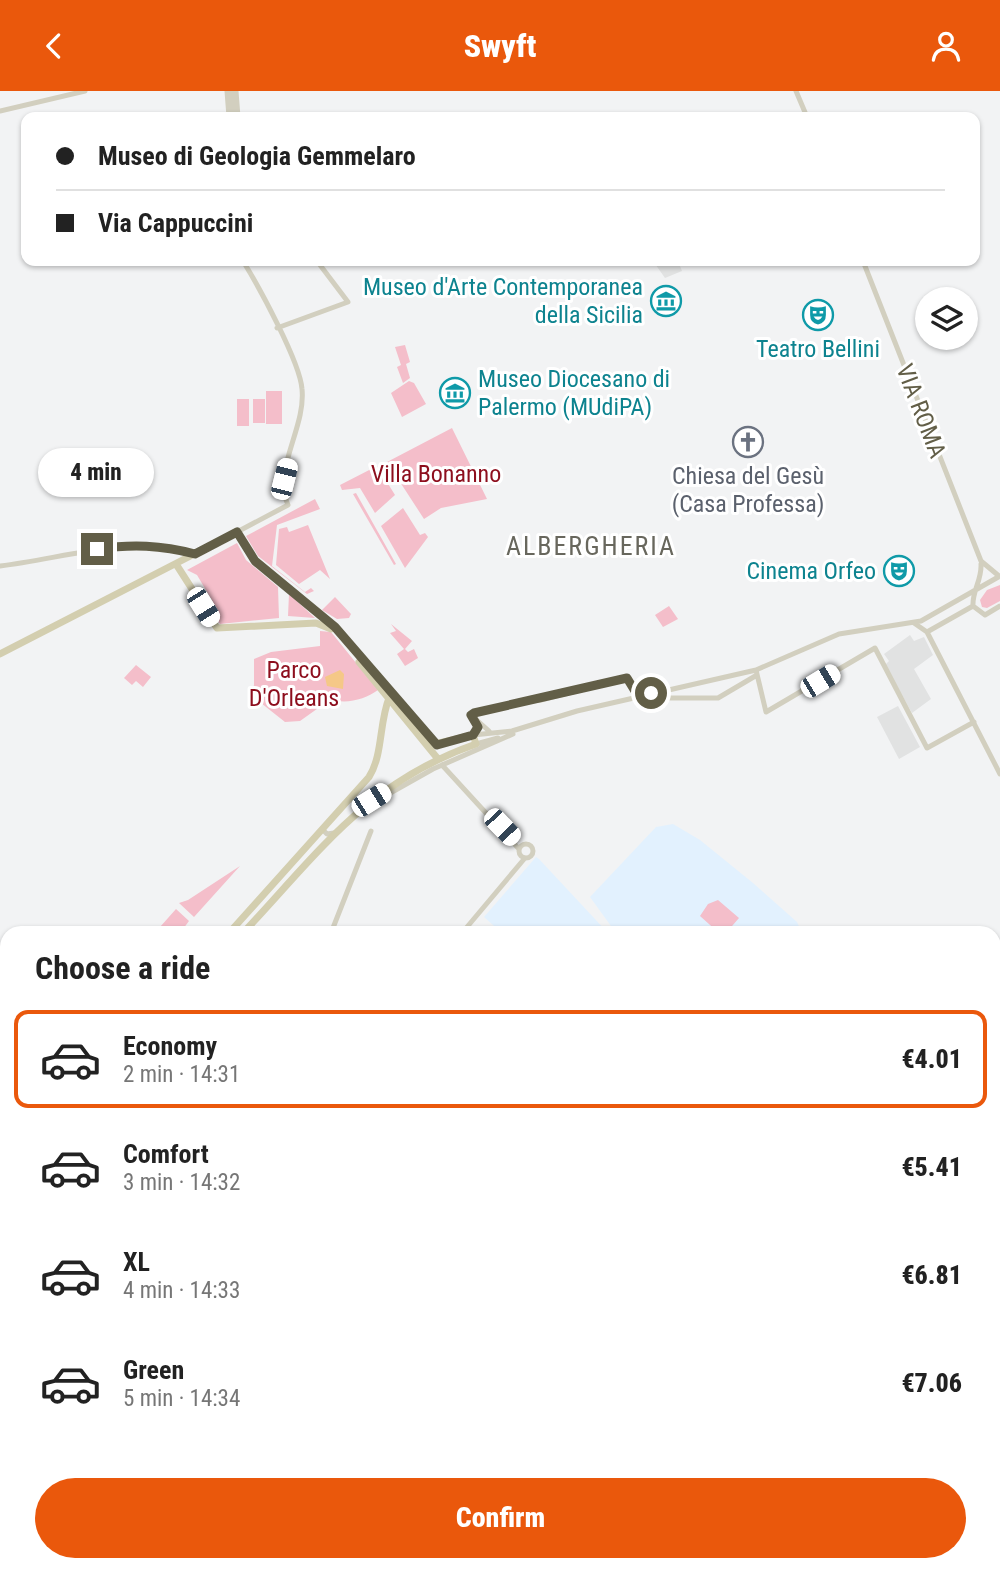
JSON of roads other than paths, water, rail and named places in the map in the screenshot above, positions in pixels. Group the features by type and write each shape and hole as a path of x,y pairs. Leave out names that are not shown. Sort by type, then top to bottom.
{"main road":[{"path":"0,654 237,532 255,561 346,639 435,744 473,735 480,743 440,762 429,763 365,806 334,833 249,926"},
{"path":"176,564 217,628 316,623 327,625 440,762"},
{"path":"316,623 321,619 320,614"},
{"path":"237,924 372,772 389,698"}],"street":[{"path":"0,111 85,91"},
{"path":"232,91 234,112"},
{"path":"796,91 805,112"},
{"path":"237,532 288,505 282,487 303,390 298,370 246,266"},
{"path":"277,328 348,302 321,266"},
{"name":"VIA ROMA","path":"865,266 981,561"},
{"path":"0,566 114,547 148,545 195,554"},
{"path":"174,548 176,564"},
{"path":"663,690 668,698 721,697 756,672 839,634 921,621 1000,577 981,561"},
{"path":"973,607 981,561"},
{"path":"973,607 985,615 1000,606"},
{"path":"928,634 973,607"},
{"path":"912,622 928,634 1000,774"},
{"path":"756,672 766,712 875,648 927,748 974,722"},
{"path":"365,806 440,762 522,729 638,696 756,672"},
{"path":"473,717 512,703 538,700 627,678 638,696"},
{"path":"473,717 489,732"},
{"path":"473,717 478,727 473,735"},
{"path":"473,735 522,729"},
{"path":"480,743 489,732"},
{"path":"480,743 505,737"},
{"path":"440,762 517,842 522,854 517,868 467,926"},
{"path":"322,829 327,834 334,833"},
{"path":"334,926 371,831"}],"place":[{"name":"Museo d'Arte Contemporanea della Sicilia","path":"666,301"},
{"name":"Teatro Bellini","path":"818,315"},
{"name":"Museo Diocesano di Palermo (MUdiPA)","path":"455,393"},
{"name":"Chiesa del Gesù (Casa Professa)","path":"748,442"},
{"name":"Cinema Orfeo","path":"899,571"}],"district":[{"name":"ALBERGHERIA","path":"591,546"}],"park label":[{"name":"Villa Bonanno","path":"436,474"},
{"name":"Parco D'Orleans","path":"294,684"}]}
